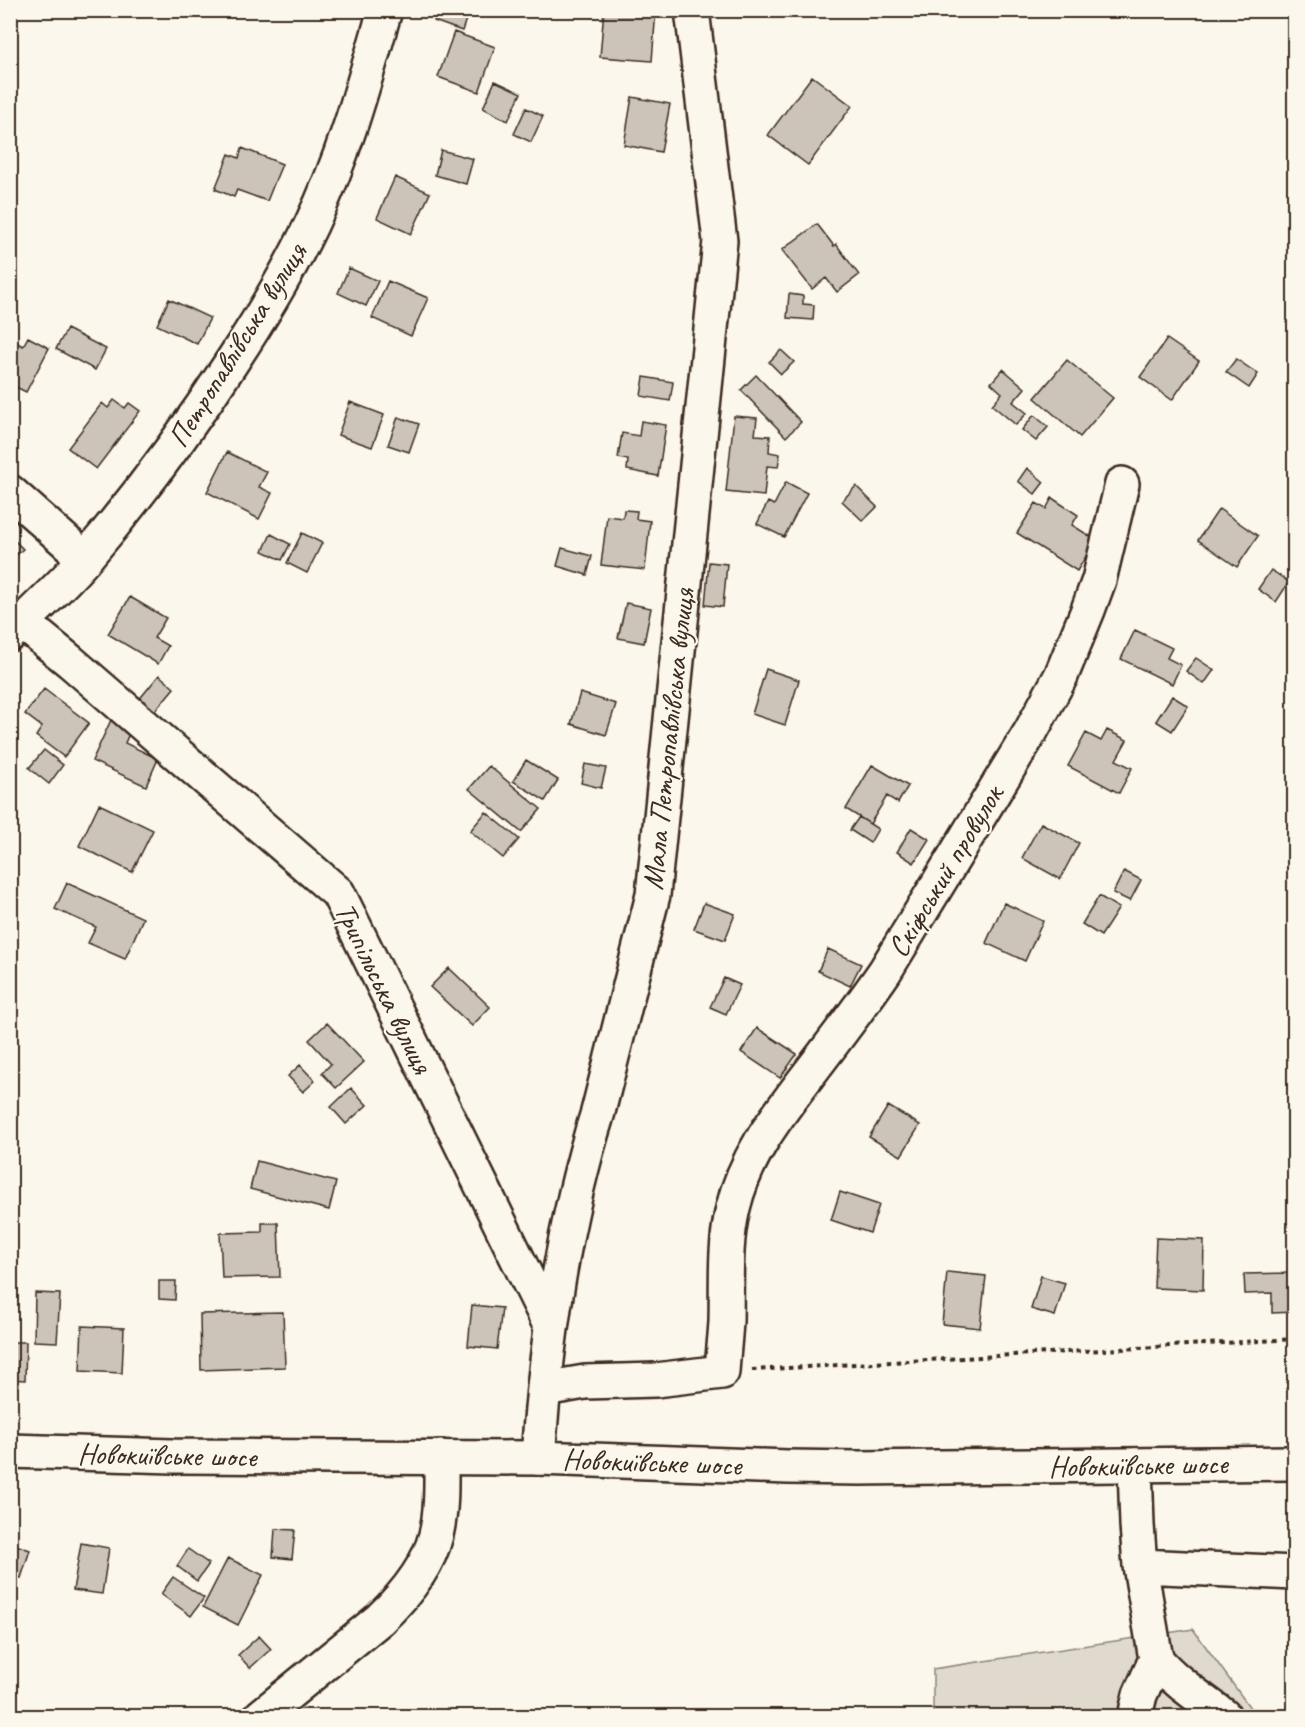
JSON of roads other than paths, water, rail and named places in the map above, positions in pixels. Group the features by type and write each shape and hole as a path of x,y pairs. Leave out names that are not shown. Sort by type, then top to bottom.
{"street":[{"name":"Петропавлівська вулиця","path":"16,628 82,561 163,462 199,412 281,281 311,226 338,160 353,119 385,10"},
{"name":"Мала Петропавлівська вулиця","path":"538,1458 551,1327 564,1248 588,1144 653,894 720,241 692,10"},
{"name":"Скіфський провулок","path":"544,1389 585,1382 656,1380 722,1372 726,1325 728,1236 733,1208 744,1175 759,1143 783,1108 885,971 1050,698 1074,645 1099,580 1122,484"},
{"path":"10,492 71,546 82,561"},
{"name":"Трипільська вулиця","path":"16,628 80,669 338,893 551,1327"},
{"name":"Новокиївське шосе","path":"10,1451 173,1456 538,1458 823,1468 1294,1463"},
{"path":"261,1716 380,1619 417,1575 435,1537 441,1498 441,1457"},
{"path":"1135,1465 1140,1566 1156,1659 1184,1686 1224,1716"},
{"path":"1140,1566 1294,1573"},
{"path":"1135,1716 1140,1695 1156,1659"}]}
